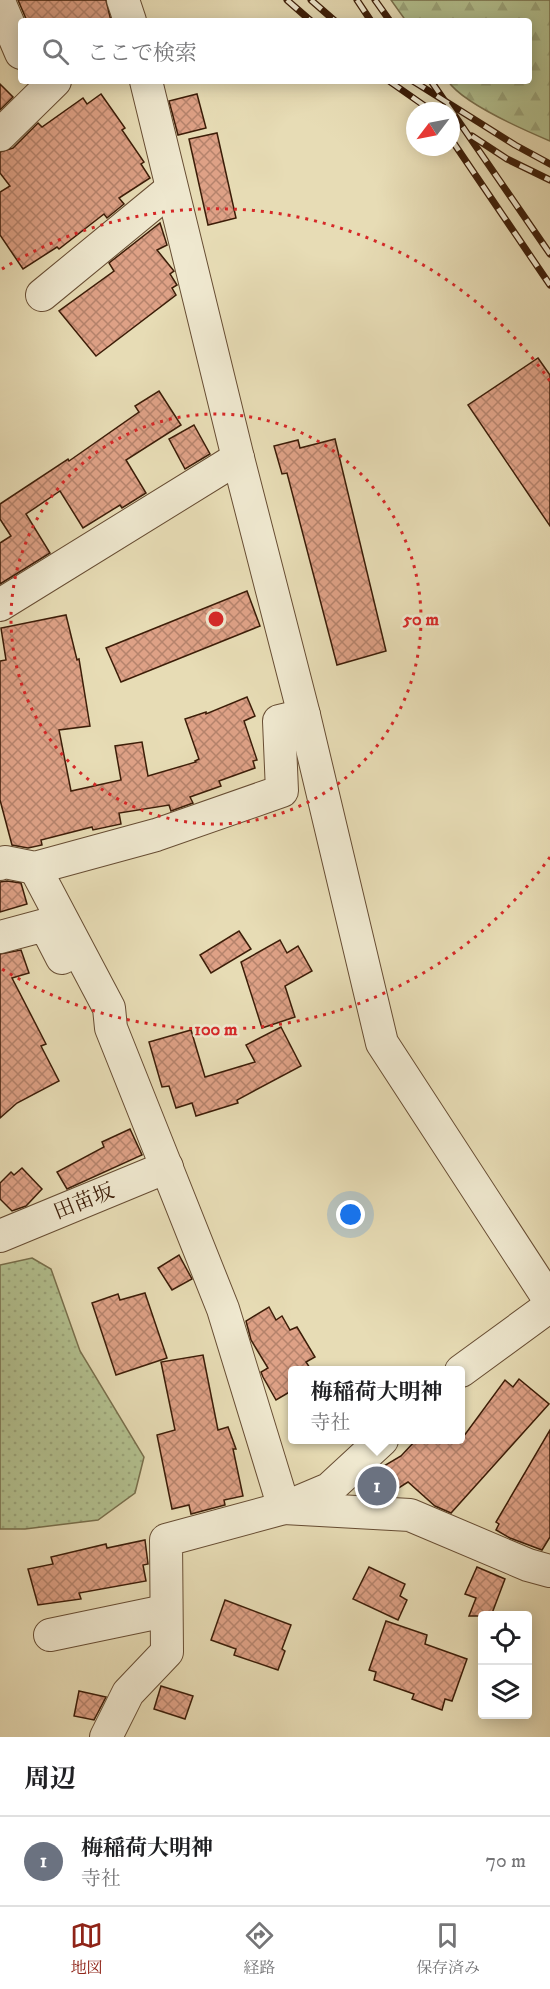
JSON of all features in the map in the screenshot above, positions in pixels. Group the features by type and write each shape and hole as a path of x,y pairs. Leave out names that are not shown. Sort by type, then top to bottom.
{"street":[{"path":"123,0 129,18"},
{"path":"0,4 18,46"},
{"path":"0,135 52,84"},
{"path":"147,84 238,458 304,715 382,1043 550,1301"},
{"path":"42,296 171,189"},
{"path":"0,604 238,458"},
{"path":"284,1508 224,1309 111,1028 109,1008 10,861 156,834 282,791 279,721 304,715"},
{"path":"0,937 45,925 95,1019 111,1028"},
{"name":"田苗坂","path":"0,1236 167,1167"},
{"path":"465,1368 550,1306"},
{"path":"106,1737 129,1693 167,1652 166,1540 284,1508 329,1489 378,1444"},
{"path":"284,1508 410,1515 528,1565 550,1571"},
{"path":"50,1635 165,1611"}],"green space":[{"path":"391,0 550,0 550,141 480,107 451,84 532,84 532,18 404,18"},
{"path":"32,1258 51,1269 80,1351 144,1457 135,1493 98,1520 25,1529 0,1529 0,1265"}],"building":[{"path":"18,0 106,0 110,18 26,18"},
{"path":"0,84 13,97 0,110"},
{"path":"101,94 125,128 122,130 144,162 141,164 150,178 119,198 124,204 107,218 104,214 59,249 57,247 23,269 0,235 0,192 10,186 0,173 0,152 13,148 38,123 42,127 83,98 87,104"},
{"path":"197,94 206,128 178,135 169,101"},
{"path":"217,133 236,218 208,225 189,139"},
{"path":"160,223 167,245 157,250 174,271 170,274 177,285 172,288 176,295 96,356 59,311 114,271 109,263"},
{"path":"538,358 550,375 550,526 468,405"},
{"path":"159,391 181,425 126,460 146,493 122,508 120,505 83,528 60,491 26,514 50,553 0,584 0,543 11,536 0,519 0,504 68,459 69,461 139,412 135,406"},
{"path":"194,425 210,454 185,469 169,439"},
{"path":"335,439 386,651 337,665 287,473 282,474 274,446 298,440 300,448"},
{"path":"247,591 260,626 121,682 106,648"},
{"path":"66,615 77,660 79,659 90,726 59,730 71,791 121,780 115,746 142,742 148,776 196,762 199,759 185,719 206,712 206,714 247,697 255,716 244,721 257,760 253,761 255,768 219,781 221,786 190,797 193,803 171,811 169,805 119,813 121,824 93,830 92,827 41,840 42,845 28,848 12,845 0,800 0,661 6,660 1,628"},
{"path":"0,882 21,883 27,904 0,912"},
{"path":"239,931 251,949 211,973 200,955"},
{"path":"280,940 287,953 298,946 312,971 285,986 295,1017 262,1028 241,962"},
{"path":"21,950 29,973 12,978 46,1044 41,1046 59,1081 17,1103 0,1118 0,954"},
{"path":"281,1027 301,1066 237,1100 238,1103 196,1116 192,1103 176,1108 169,1086 162,1087 149,1042 191,1030 205,1077 255,1062 246,1045"},
{"path":"130,1129 142,1155 67,1189 57,1172 104,1147 102,1142"},
{"path":"22,1168 42,1189 26,1206 12,1211 0,1199 0,1183 11,1172 14,1175"},
{"path":"179,1255 192,1279 172,1290 158,1268"},
{"path":"145,1293 167,1358 116,1375 92,1303 118,1294 120,1300"},
{"path":"269,1307 276,1320 282,1316 290,1330 297,1327 315,1357 306,1362 309,1366 288,1366 288,1393 276,1400 261,1372 268,1368 251,1340 246,1321"},
{"path":"203,1355 218,1430 228,1427 236,1449 233,1449 243,1496 224,1500 225,1505 191,1514 189,1505 172,1509 157,1435 175,1430 161,1362"},
{"path":"519,1379 549,1404 451,1513 435,1506 408,1482 386,1496 372,1473 401,1456 412,1444 465,1444 465,1435 505,1380 513,1387"},
{"path":"550,1430 550,1537 542,1550 496,1530 499,1524 496,1522"},
{"path":"145,1540 148,1564 143,1565 146,1581 79,1593 81,1599 38,1605 28,1569 53,1564 51,1557 106,1544 107,1548"},
{"path":"369,1567 405,1584 400,1596 407,1600 398,1620 353,1599"},
{"path":"477,1567 505,1579 493,1611 478,1611 478,1616 469,1616 476,1598 465,1594"},
{"path":"225,1600 291,1625 282,1649 285,1651 278,1670 234,1655 236,1649 211,1640"},
{"path":"386,1621 427,1635 425,1644 467,1659 452,1701 445,1699 442,1710 412,1699 414,1694 374,1680 376,1672 369,1670"},
{"path":"161,1686 193,1696 185,1719 154,1709"},
{"path":"79,1691 106,1697 94,1720 74,1716"}],"railway":[{"path":"287,0 308,18"},
{"path":"311,0 332,18"},
{"path":"357,0 369,18"},
{"path":"375,0 388,18"},
{"path":"393,84 419,102"},
{"path":"418,84 515,145 550,164"},
{"path":"433,84 550,254"},
{"path":"472,136 507,159 550,180"},
{"path":"460,152 550,285"}],"place":[{"name":"梅稲荷大明神","path":"377,1486"}]}
